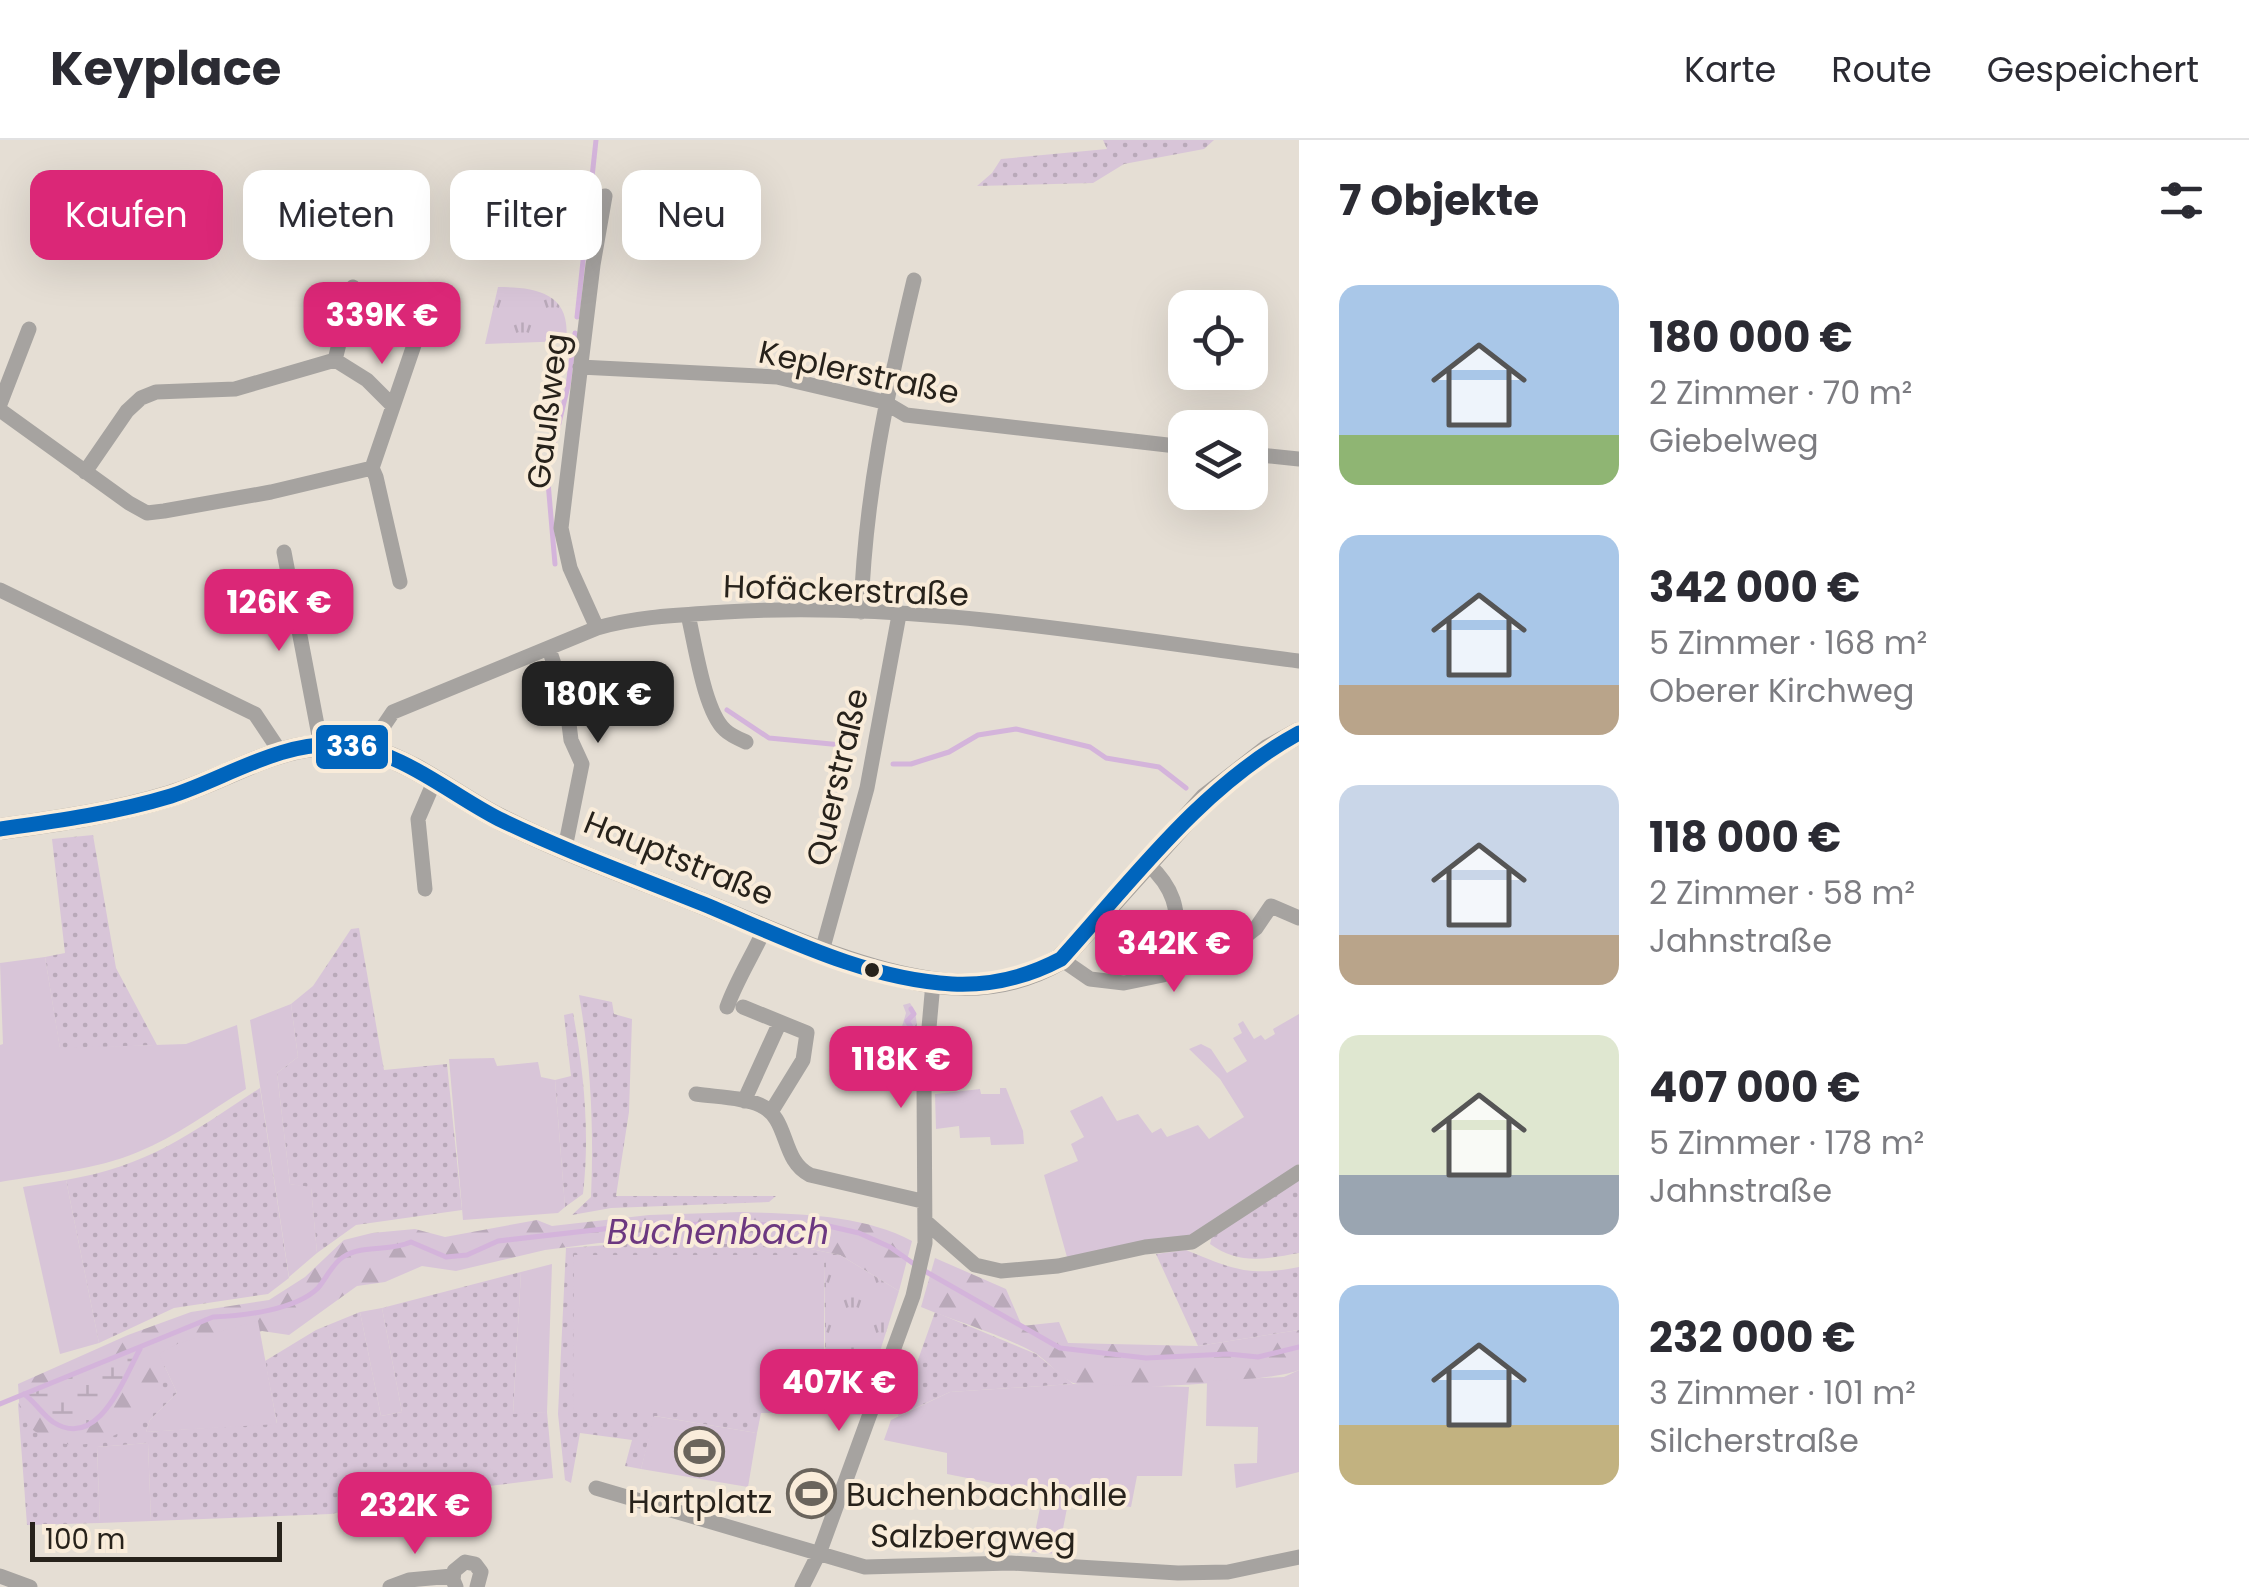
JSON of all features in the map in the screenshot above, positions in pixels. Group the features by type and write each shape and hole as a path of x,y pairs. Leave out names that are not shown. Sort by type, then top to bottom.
{"street":[{"name":"Gaußweg","path":"597,628 570,568 562,528 580,367 606,196"},
{"path":"861,612 864,538 884,402 914,280"},
{"path":"335,360 353,288"},
{"path":"28,329 0,406 84,472 147,512 271,492 372,468"},
{"path":"400,582 372,468 414,345"},
{"path":"84,472 127,411 141,398 156,392 235,389 335,360 368,380 392,405"},
{"name":"Keplerstraße","path":"580,367 777,377 884,402 906,414 1168,445"},
{"path":"1268,456 1299,459"},
{"path":"284,552 321,746"},
{"path":"0,590 255,714 279,750"},
{"name":"Hofäckerstraße","path":"368,749 393,712 630,618 779,609 899,614 1028,625 1299,661"},
{"name":"Querstraße","path":"822,951 867,788 899,614"},
{"path":"688,615 710,701 720,724 726,732 746,742"},
{"path":"549,649 566,700 571,740 582,764 565,848"},
{"name":"Hauptstraße","path":"0,829 95,816 158,799 279,750 321,746 368,749 392,758 495,817 822,951 933,983 993,984 1034,974 1060,959 1205,799 1268,750 1299,733"},
{"path":"425,889 418,819 434,782"},
{"path":"1148,864 1168,882 1177,909 1181,966"},
{"path":"1060,959 1098,982 1151,979 1243,938 1256,928 1271,906 1299,918"},
{"path":"765,928 736,981 735,1007 808,1033 803,1060 771,1112"},
{"path":"802,1587 820,1552 913,1296 925,1243 924,1083 933,983"},
{"path":"744,1101 780,1022"},
{"path":"696,1094 744,1101 771,1112 800,1170 858,1188 922,1200"},
{"path":"926,1222 974,1265 1001,1271 1058,1266 1192,1242 1299,1172"},
{"name":"Salzbergweg","path":"596,1488 864,1567 1010,1562 1178,1573 1228,1572 1299,1557"},
{"path":"390,1587 408,1580 454,1581 460,1564 475,1564 482,1577 477,1587"},
{"path":"0,1576 30,1587"}],"green space":[{"path":"1103,140 1214,140 1204,149 1124,164 1093,183 977,186 1001,159 1107,149"},
{"path":"498,287 537,291 557,302 566,325 566,341 485,344"},
{"path":"93,835 116,968 157,1045 60,1049 45,957 65,953 52,839"},
{"path":"359,928 384,1070 447,1064 462,1210 356,1225 317,1253 311,1188 290,1184 277,1073 298,1057 291,1004 313,986 351,929"},
{"path":"45,957 60,1048 186,1044 237,1025 246,1089 180,1131 138,1152 88,1167 0,1182 0,963"},
{"path":"579,995 612,1002 614,1014 632,1019 629,1112 616,1196 776,1196 769,1202 611,1208 572,1215 591,1197 592,1171 589,1071"},
{"path":"910,1003 917,1026 910,1067 896,1067 894,1058 904,1043 903,1005"},
{"path":"291,1004 298,1057 277,1073 290,1184 311,1187 317,1253 289,1277 250,1020"},
{"path":"573,1013 585,1103 586,1149 583,1194 565,1207 555,1080 571,1076 564,1015"},
{"path":"1299,1014 1299,1164 1190,1235 1067,1257 1044,1175 1078,1161 1071,1144 1084,1137 1070,1111 1102,1096 1117,1121 1138,1114 1152,1133 1161,1128 1167,1137 1198,1125 1209,1139 1244,1117 1220,1079 1189,1049 1201,1044 1211,1049 1227,1073 1247,1061 1233,1038 1242,1033 1238,1024 1243,1021 1254,1039 1261,1035 1265,1040 1275,1034 1273,1029"},
{"path":"494,1058 497,1066 538,1062 541,1077 555,1080 565,1207 558,1213 463,1220 449,1059"},
{"path":"260,1088 289,1278 268,1294 174,1308 99,1343 66,1180 146,1157"},
{"path":"1000,1088 1006,1088 1023,1131 1024,1144 991,1145 990,1137 960,1138 959,1126 936,1129 935,1094 980,1089 981,1094 1000,1094"},
{"path":"66,1180 99,1343 60,1354 23,1187"},
{"path":"1299,1180 1299,1253 1242,1258 1210,1244 1212,1236"},
{"path":"741,1212 850,1220 912,1241 899,1291 840,1255 801,1247 664,1241 599,1243 545,1250 456,1271 422,1266 385,1282 357,1286 289,1335 262,1331 175,1353 158,1374 160,1404 110,1437 81,1445 52,1440 31,1428 21,1411 18,1384 191,1312 269,1300 305,1277 344,1240 415,1229 445,1237 537,1220 552,1226 649,1215"},
{"path":"664,1241 801,1247 840,1255 826,1256 826,1412 824,1255 574,1413 761,1413 757,1433 655,1416 641,1469 625,1466 632,1440 580,1433 571,1483 565,1480 558,1414 566,1248"},
{"path":"1186,1250 1253,1271 1299,1267 1299,1330 1198,1346 1156,1254"},
{"path":"574,1255 824,1255 824,1413 573,1413"},
{"path":"826,1255 840,1255 899,1291 860,1415 826,1413"},
{"path":"935,1258 1006,1289 1022,1326 1059,1322 1068,1343 1198,1346 1299,1330 1299,1370 1256,1379 1184,1385 1113,1387 1071,1382 1022,1346 921,1307"},
{"path":"552,1264 547,1412 513,1414 521,1272"},
{"path":"521,1272 513,1413 547,1412 553,1478 433,1493 331,1514 151,1521 148,1443 97,1447 100,1523 27,1525 18,1404 24,1394 159,1354 177,1393 150,1420 146,1432 277,1423 265,1361 316,1330 360,1312 381,1416 402,1412 382,1308"},
{"path":"382,1308 402,1412 381,1416 360,1312"},
{"path":"935,1312 1036,1354 1073,1384 950,1392 898,1416"},
{"path":"258,1321 277,1424 146,1432 150,1420 177,1393 159,1354 179,1343"},
{"path":"141,1348 107,1408 82,1427 68,1428 52,1421 24,1394"},
{"path":"1299,1370 1299,1472 1236,1488 1234,1464 1257,1463 1258,1427 1206,1426 1207,1381 1284,1377"},
{"path":"1073,1384 1189,1387 1182,1476 1137,1476 1131,1507 1069,1498 1058,1554 1031,1552 1043,1493 947,1474 947,1453 884,1440 891,1420 950,1392"},
{"name":"Hartplatz","path":"654,1416 757,1433 748,1487 641,1469"},
{"path":"148,1443 151,1521 100,1523 97,1447"}],"waterway":[{"path":"577,317 596,140"},
{"path":"551,456 568,386 575,333"},
{"path":"548,482 555,564"},
{"path":"727,710 769,738 852,746"},
{"path":"893,764 911,764 949,752 978,735 1016,729 1090,747 1106,758 1159,767 1186,788"},
{"path":"905,1059 913,1041 907,1021 914,1014 911,1009"},
{"name":"Buchenbach","path":"0,1404 213,1317 254,1313 297,1302 318,1288 343,1257 411,1242 446,1257 467,1255 498,1241 647,1224 824,1225 859,1233 890,1247 914,1264"},
{"name":"Buchenbach","path":"923,1270 1060,1348 1146,1358 1228,1354 1258,1357 1299,1347"},
{"name":"Buchenbach","path":"24,1394 53,1422 69,1428 83,1427 107,1408 140,1349"}],"transit line":[{"name":"336","path":"0,829 129,807 171,796 276,754 320,745 343,745 386,755 524,831 824,954 919,980 952,984 995,982 1061,959 1200,806 1231,779 1299,733"}],"place":[{"name":"Hartplatz","path":"700,1451"},
{"name":"Buchenbachhalle","path":"811,1494"}]}
